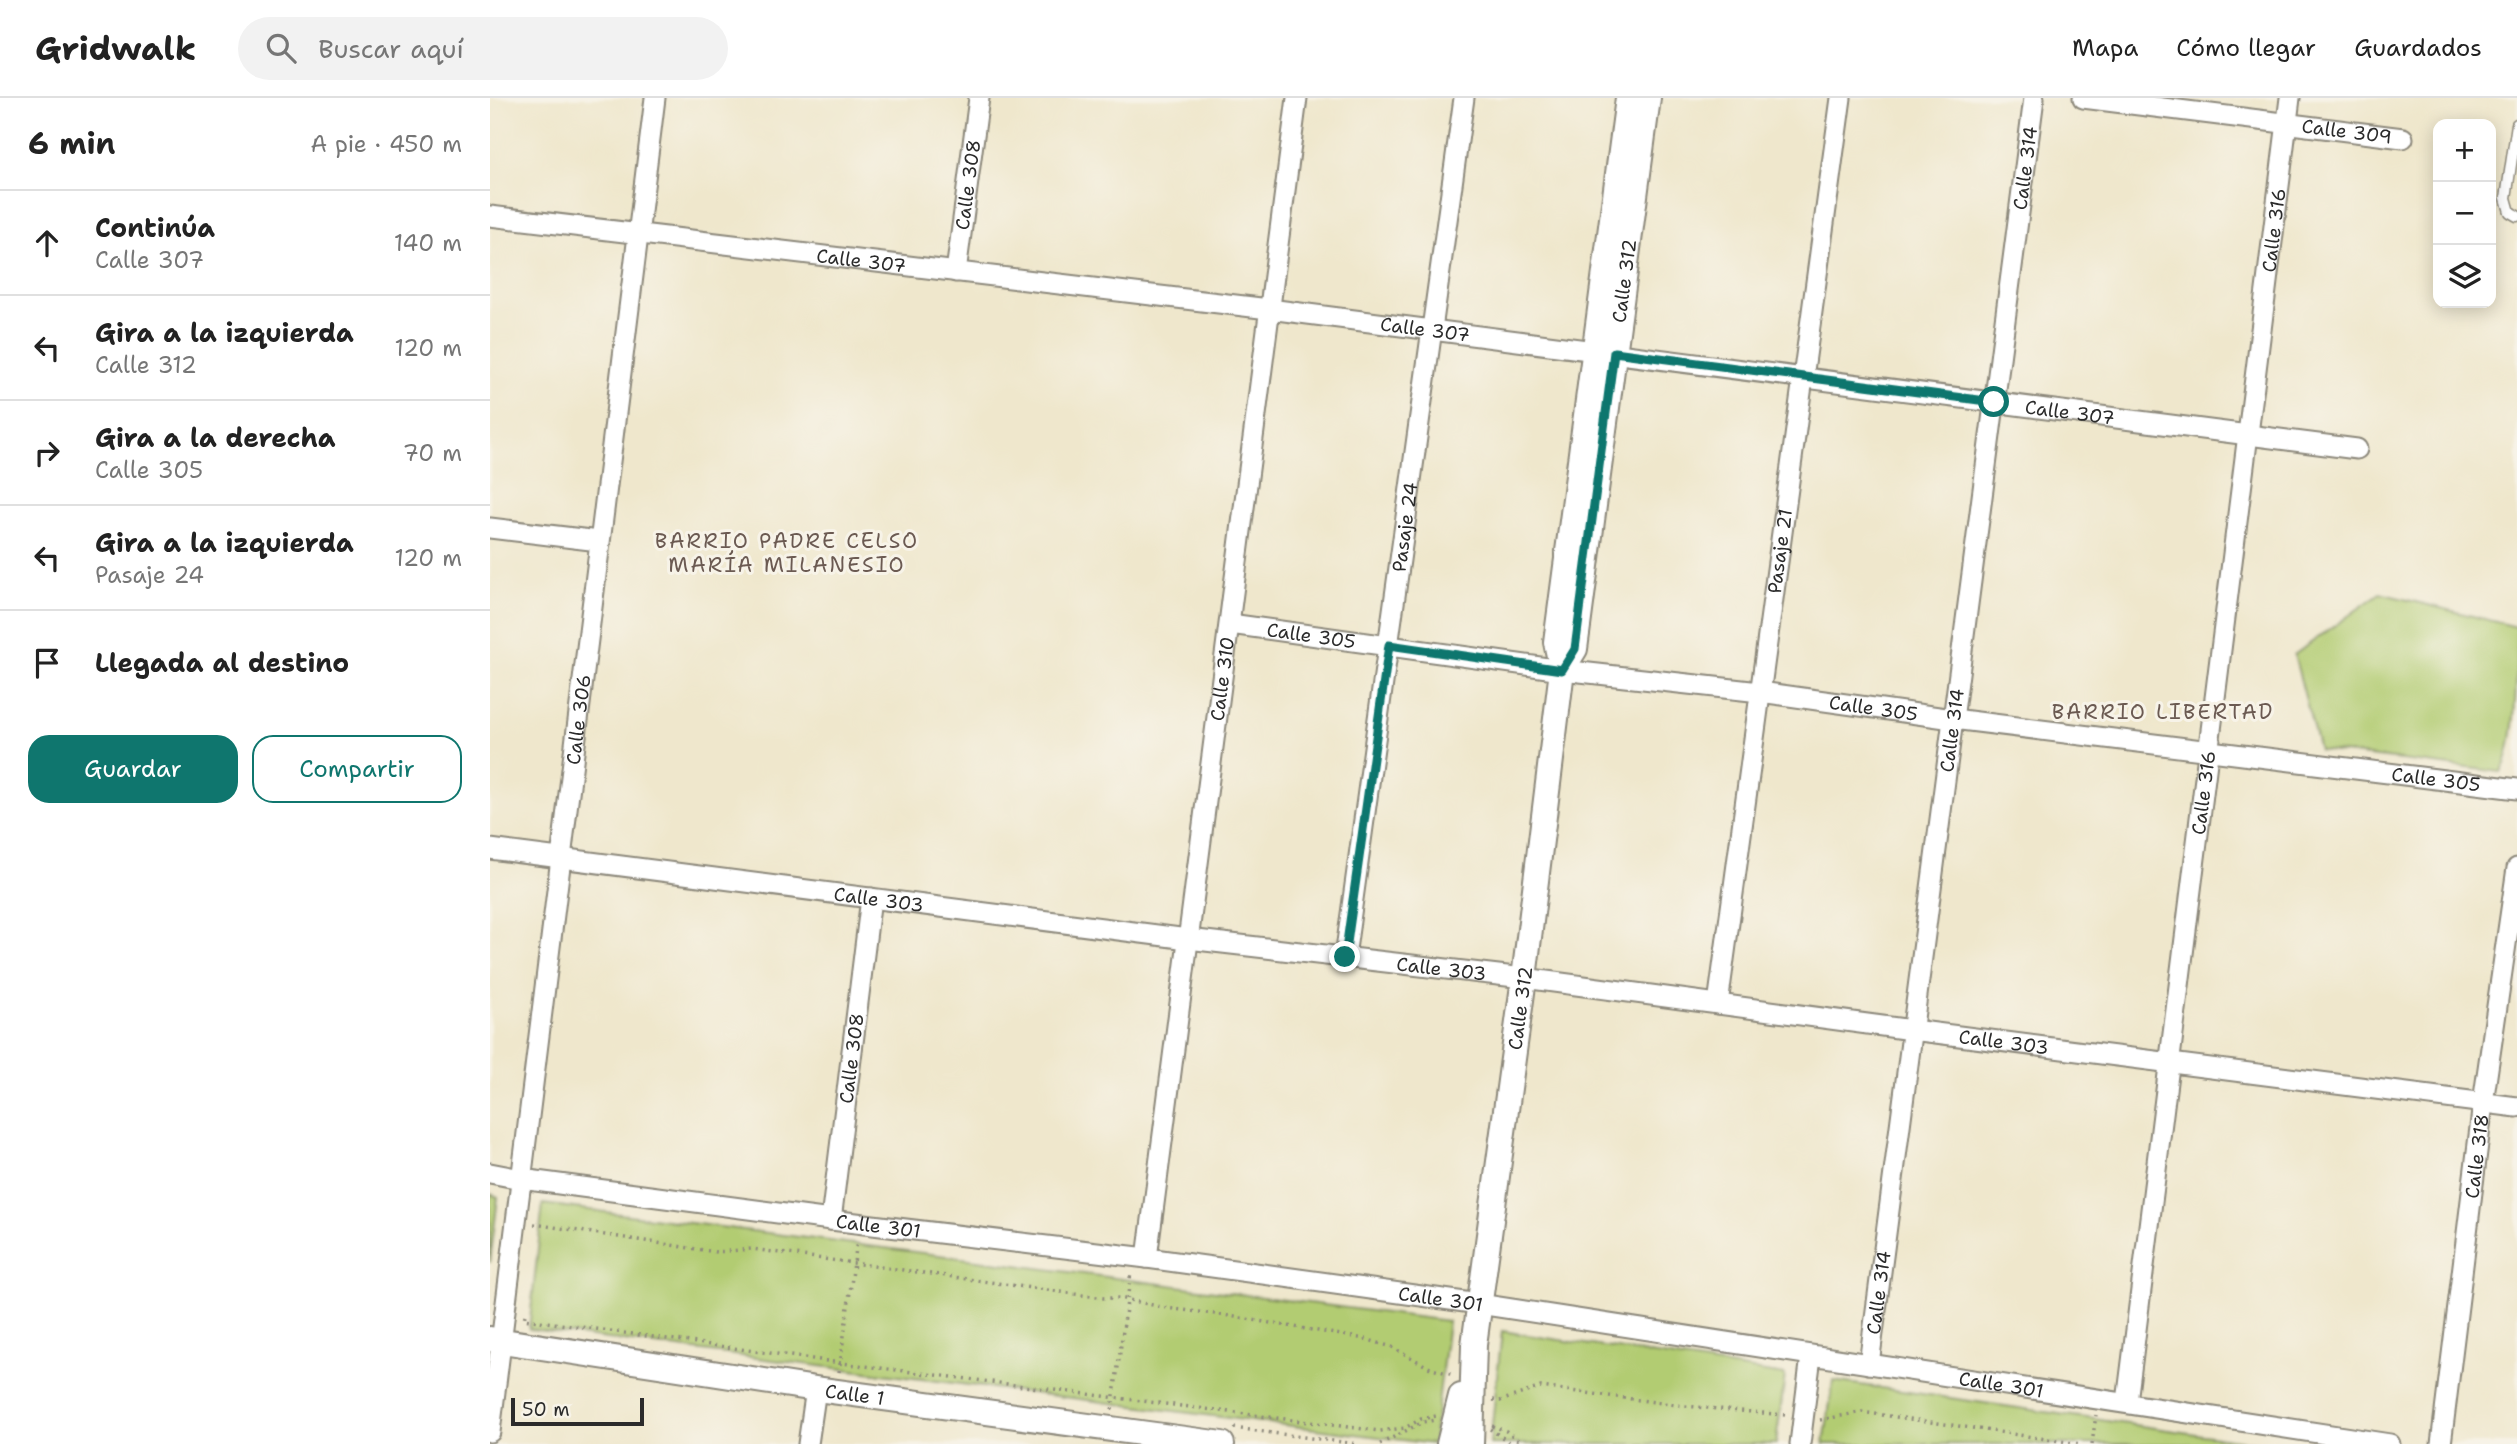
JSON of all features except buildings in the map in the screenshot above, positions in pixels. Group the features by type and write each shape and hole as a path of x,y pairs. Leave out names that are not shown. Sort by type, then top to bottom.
{"street":[{"name":"Calle 306","path":"490,1432 496,1340 508,1299 559,858 655,98"},
{"name":"Calle 308","path":"956,272 979,98"},
{"name":"Calle 310","path":"1140,1257 1188,939 1297,98"},
{"name":"Pasaje 24","path":"1345,957 1464,98"},
{"name":"Calle 312","path":"1605,351 1629,98"},
{"name":"Calle 312","path":"1449,1444 1466,1428 1468,1384 1524,978 1562,670 1556,642 1648,98"},
{"name":"Pasaje 21","path":"1718,1004 1841,98"},
{"name":"Calle 314","path":"1868,1364 2034,98"},
{"name":"Calle 309","path":"2083,98 2403,138"},
{"name":"Calle 316","path":"2127,1402 2290,98"},
{"name":"Calle 307","path":"490,216 1269,309 2357,449"},
{"path":"490,528 599,541"},
{"name":"Calle 305","path":"1230,624 1562,670 1760,692 1953,719 2517,789"},
{"name":"Calle 303","path":"490,849 1188,939 1524,978 2517,1107"},
{"name":"Calle 318","path":"2441,1444 2483,1103 2517,868"},
{"name":"Calle 308","path":"831,1220 871,898"},
{"name":"Calle 301","path":"490,1173 1479,1304 2390,1444"},
{"name":"Calle 1","path":"496,1340 1123,1434 1222,1444"},
{"path":"1800,1444 1811,1356"},
{"path":"808,1444 826,1390"}],"lane":[{"path":"2517,124 2506,198 2510,212 2517,216"}],"path":[{"path":"517,1222 716,1252 752,1249 1127,1299 1166,1308 1365,1339 1392,1347 1432,1369 1459,1377 1490,1399 1500,1401 1541,1387 1821,1420 1862,1412 2081,1444"},
{"path":"826,1390 841,1363 860,1224"},
{"path":"1123,1434 1114,1397 1127,1299 1140,1257"},
{"path":"508,1299 526,1304 524,1319 841,1363 1380,1431 1405,1428 1433,1415 1466,1428 1484,1423 1506,1431 1523,1444"},
{"path":"2092,1444 2097,1398"}],"green space":[{"path":"2380,593 2517,627 2513,724 2501,772 2319,750 2294,655"},
{"path":"490,1194 498,1197 490,1263"},
{"path":"543,1204 1448,1321 1433,1444 529,1329"},
{"path":"1502,1331 1785,1375 1776,1444 1490,1444"},
{"path":"1833,1381 2265,1444 1824,1444"}],"district":[{"name":"BARRIO PADRE CELSO MARÍA MILANESIO","path":"787,553"},
{"name":"BARRIO LIBERTAD","path":"2163,712"}],"route":[{"path":"1345,957 1389,645 1562,670 1575,649 1614,352 1994,402"}]}
